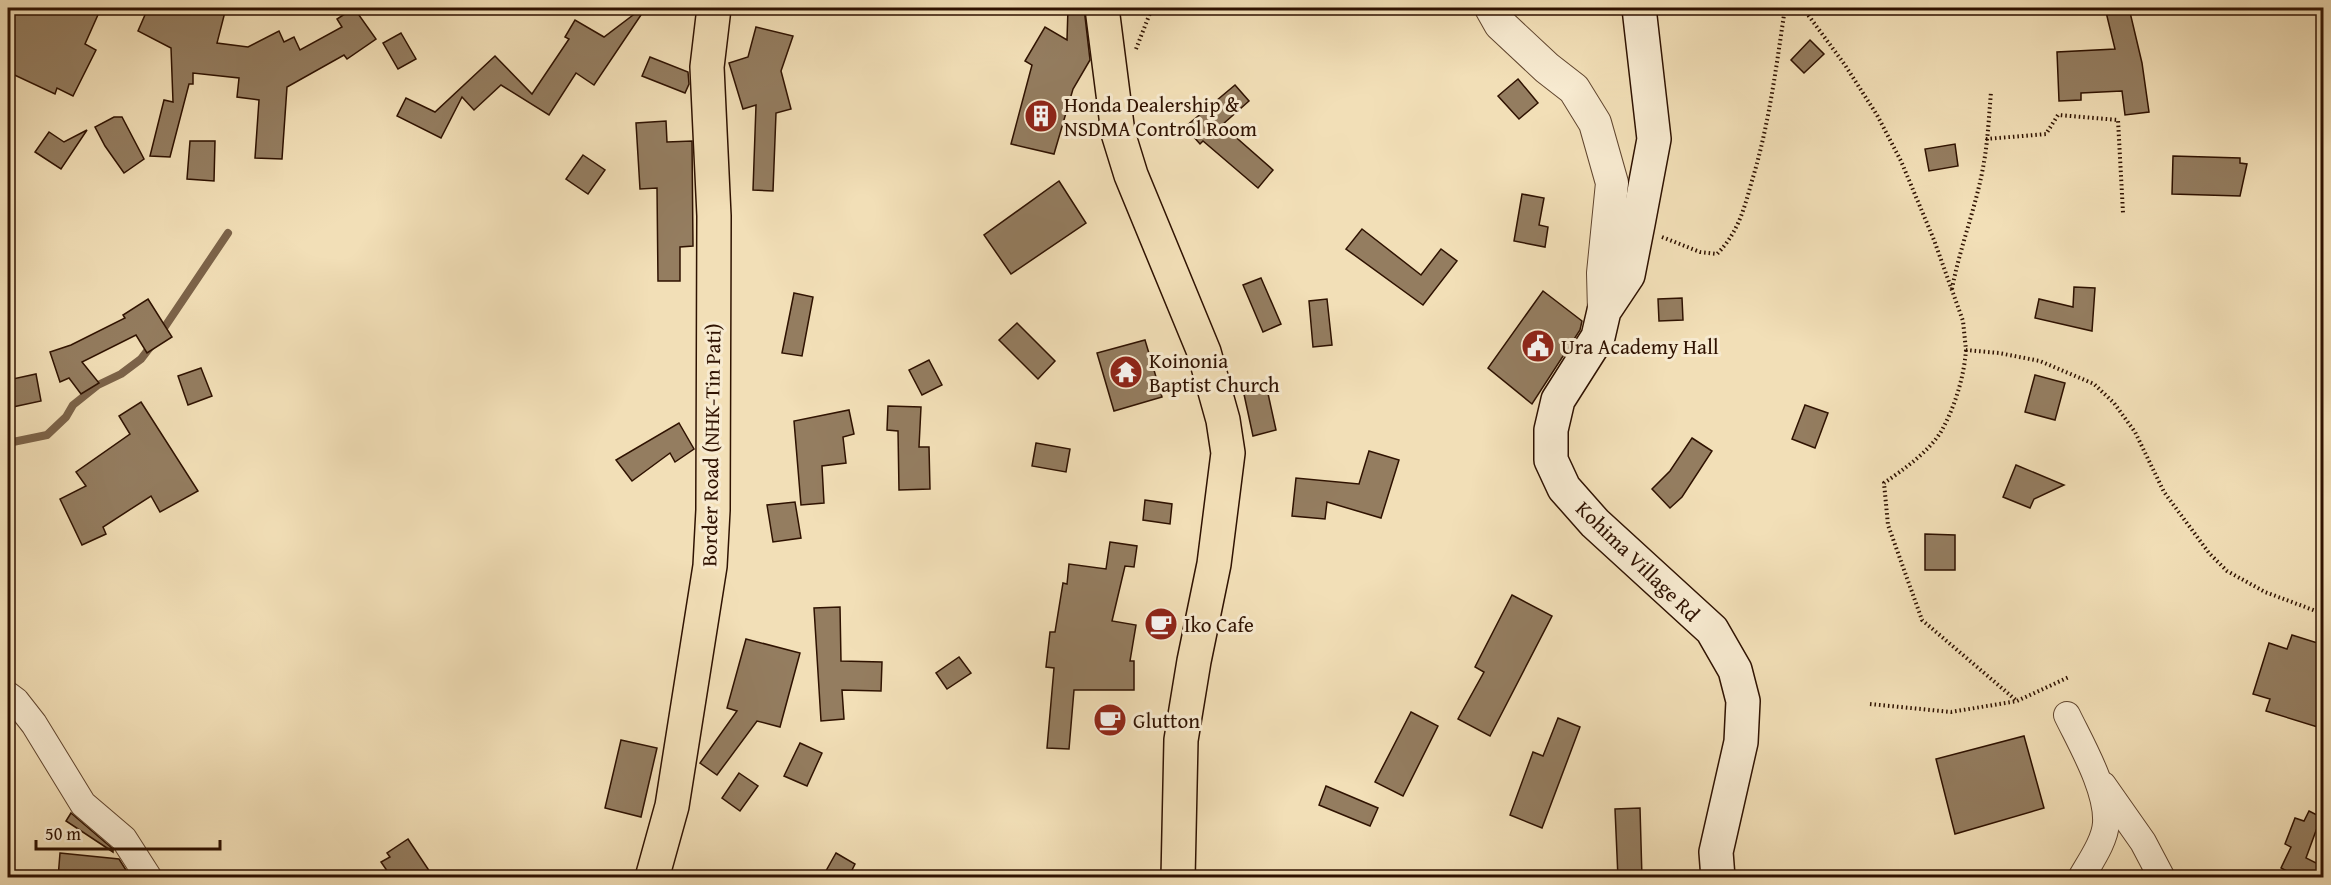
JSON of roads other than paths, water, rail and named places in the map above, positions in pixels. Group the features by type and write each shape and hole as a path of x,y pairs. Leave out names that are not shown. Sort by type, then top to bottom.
{"main road":[{"name":"Border Road (NHK-Tin Pati)","path":"652,878 672,806 710,566 713,510 714,216 707,67 714,8"},
{"path":"1102,8 1118,133 1131,175 1204,352 1223,420 1228,453 1214,564 1181,740 1178,878"},
{"name":"Kohima Village Rd","path":"1639,8 1654,139 1638,224 1628,275 1604,311 1598,337 1558,400 1551,430 1551,460 1564,488 1595,524 1712,630 1735,670 1743,701 1742,742 1716,852 1718,878"}],"street":[{"path":"1491,8 1500,24 1547,68 1574,89 1595,123 1612,183 1604,273 1604,311"},
{"path":"8,695 16,701 34,724 83,804 124,839 149,878"},
{"path":"2067,715 2096,775 2143,842 2162,878"},
{"path":"2081,878 2106,824 2096,775"}],"waterway":[{"path":"160,334 228,233"},
{"path":"8,443 47,435 66,417 73,405 98,385 121,374 141,359 151,346"}],"place":[{"name":"Honda Dealership & NSDMA Control Room","path":"1041,116"},
{"name":"Ura Academy Hall","path":"1538,346"},
{"name":"Koinonia Baptist Church","path":"1126,372"},
{"name":"Iko Cafe","path":"1161,624"},
{"name":"Glutton","path":"1110,720"}]}
